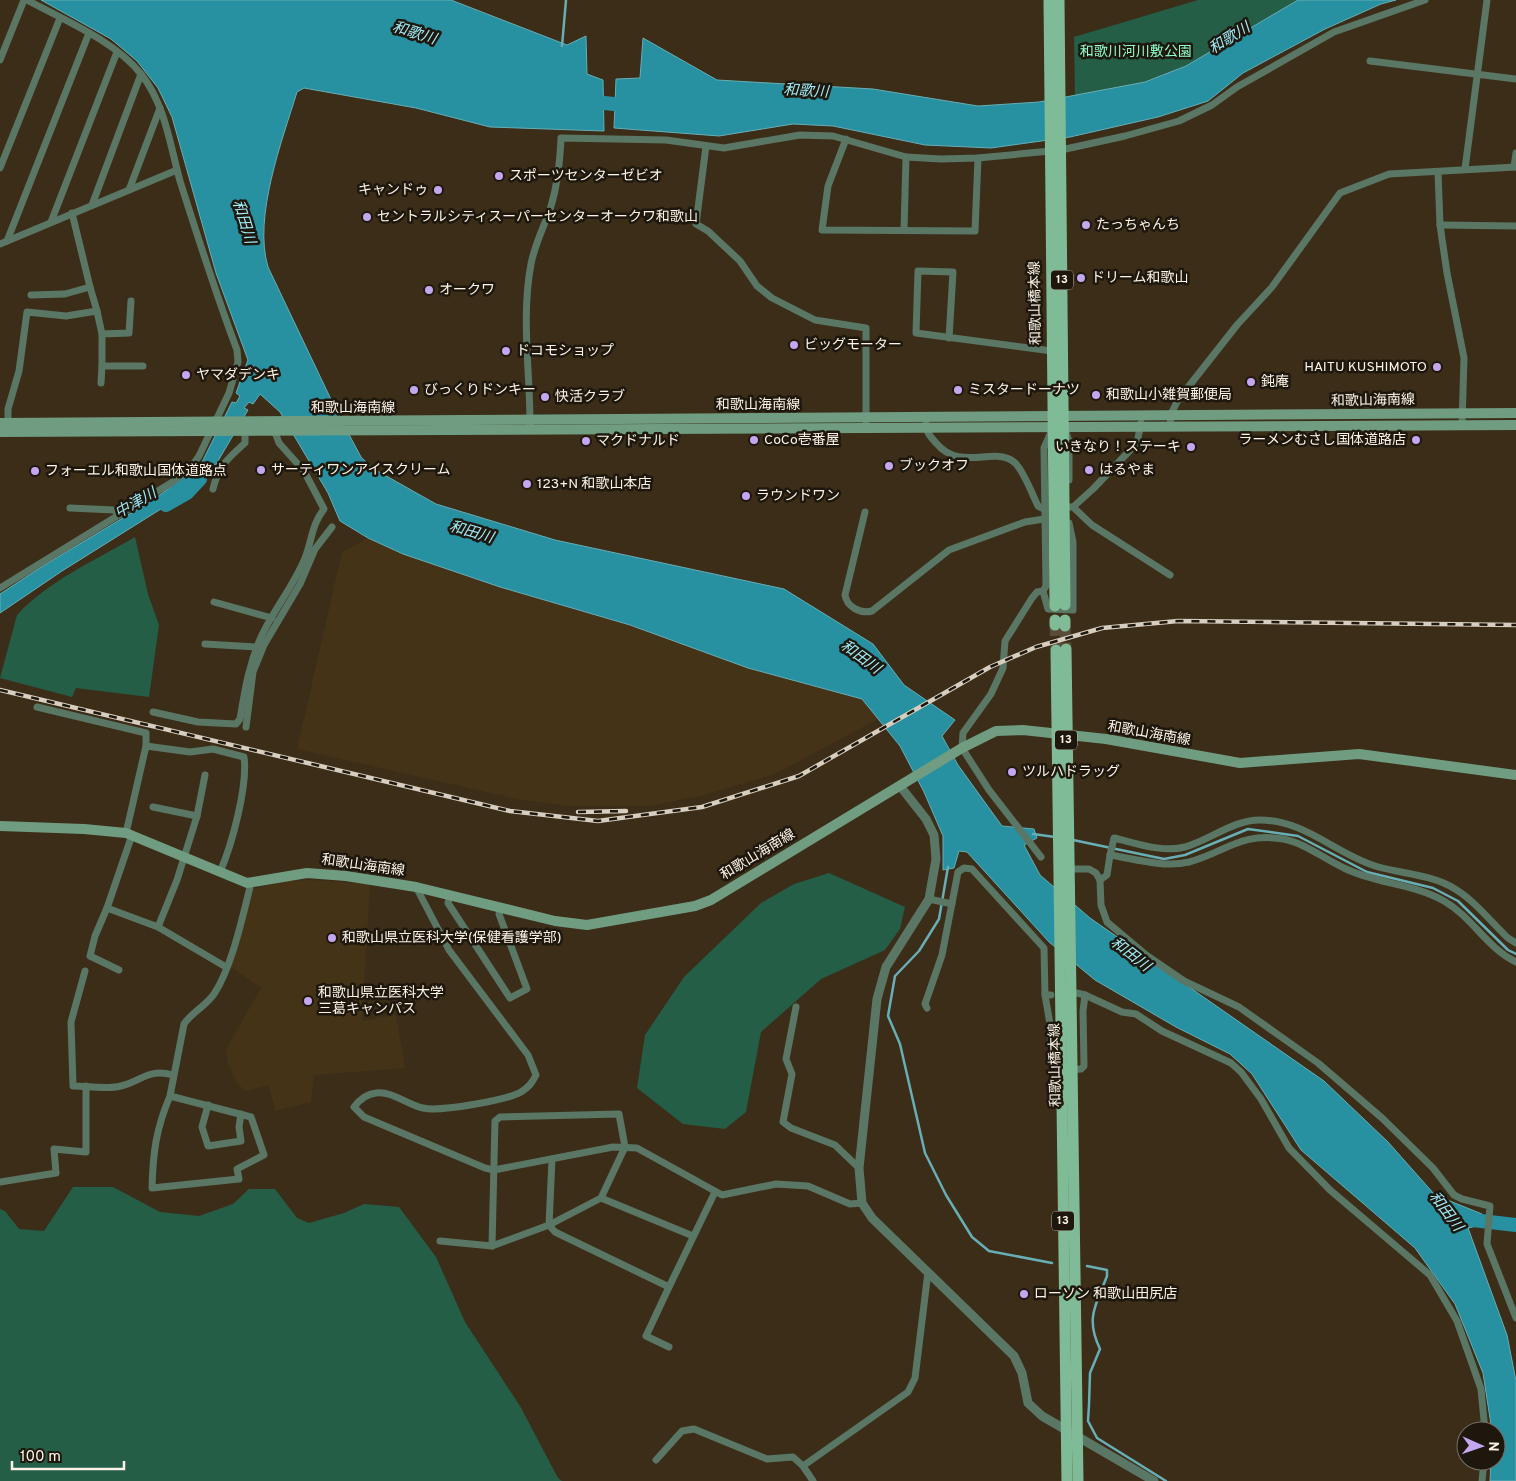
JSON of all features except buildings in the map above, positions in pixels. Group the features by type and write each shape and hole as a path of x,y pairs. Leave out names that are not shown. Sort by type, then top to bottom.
{"main road":[{"name":"和歌山橋本線","path":"1049,0 1054,37 1060,606"},
{"name":"和歌山橋本線","path":"1054,37 1059,0"},
{"name":"和歌山橋本線","path":"1055,148 1052,351 1058,421"},
{"name":"和歌山海南線","path":"1170,421 1516,413"},
{"name":"和歌山海南線","path":"4,428 926,423 1141,418 1170,421 1516,425"},
{"name":"和歌山橋本線","path":"1061,650 1062,870 1066,1070 1078,1481"},
{"name":"和歌山海南線","path":"0,826 84,829 129,834 251,883 308,873 346,876 416,887 555,921 587,924 695,906 711,900 960,749 996,731 1023,730 1133,744 1216,761 1240,763 1359,754 1516,775"},
{"name":"和歌山橋本線","path":"1062,870 1068,882 1064,964"},
{"name":"和歌山橋本線","path":"1066,1070 1067,1481"}],"street":[{"path":"0,60 24,0"},
{"path":"0,588 189,470 199,456 229,393 236,371 237,350 205,262 160,108 141,74 117,52 89,33 28,0"},
{"path":"530,425 525,351 527,294 535,249 551,207 558,180 561,138 666,140 724,148 800,135 846,139 906,157 978,158 1055,148 1125,136 1179,121 1212,105 1237,87 1334,32 1425,0"},
{"path":"1465,169 1488,0"},
{"path":"0,168 60,18"},
{"path":"4,242 89,33"},
{"path":"51,222 117,52"},
{"path":"1370,61 1516,79"},
{"path":"92,205 141,74"},
{"path":"129,190 160,108"},
{"path":"846,139 828,186 822,230 975,231 978,158"},
{"path":"706,146 696,224 708,231 740,261 757,286 772,298 814,320 866,328 866,422"},
{"path":"1170,421 1178,400 1237,325 1272,287 1340,193 1389,174 1515,167 1516,153"},
{"path":"904,230 906,157"},
{"path":"4,242 177,170"},
{"path":"1438,172 1440,225 1447,273 1464,358 1462,424"},
{"path":"72,213 102,334 102,383"},
{"path":"1440,225 1516,226"},
{"path":"949,338 953,272 918,271 916,333 949,338 986,341 1052,351"},
{"path":"31,295 65,294 90,286"},
{"path":"102,334 129,334 131,302"},
{"path":"4,428 19,371 27,312 66,316 96,311"},
{"path":"102,366 143,366"},
{"path":"1071,507 1093,489 1137,443 1141,418"},
{"path":"1058,421 1069,441 1070,530 1073,542 1072,610 1048,609 1043,591 1046,586 1044,448 1058,421"},
{"path":"926,423 926,432 944,453 957,458 1006,458 1015,463 1038,506 1044,509"},
{"path":"153,712 198,722 236,724 240,719 247,674 272,618 306,556 315,519 324,509 304,471 279,443 277,427"},
{"path":"213,489 217,472 244,443 246,428"},
{"path":"1071,507 1092,525 1170,575"},
{"path":"70,508 114,510 120,514"},
{"path":"865,512 845,595 849,604 866,612 872,611 949,550 1025,522 1044,519"},
{"path":"246,728 253,672 264,645 300,584 315,549 332,527"},
{"path":"1041,857 1033,843 989,790 960,749 962,733 991,694 1003,668 1005,641 1032,598 1037,592 1043,591"},
{"path":"214,602 272,618"},
{"path":"204,644 258,647"},
{"path":"37,707 146,733 146,746 129,834 107,908 95,936 90,956 119,970"},
{"path":"146,746 190,752 213,749 244,757 246,771 239,805 226,860 220,872"},
{"path":"158,927 186,856 197,816 205,775"},
{"path":"900,786 926,819 934,835 936,859 933,899 886,967 877,999 858,1168 862,1203 872,1218 1014,1356 1022,1373 1028,1403 1042,1416 1077,1438 1154,1481"},
{"path":"153,806 197,816"},
{"path":"1100,880 1107,875 1114,838 1173,849 1186,846 1250,821 1286,823 1297,826 1355,858 1376,866 1432,879 1455,888 1508,938 1516,943"},
{"path":"1110,855 1178,863 1190,861 1253,837 1283,839 1294,842 1344,868 1371,879 1420,890 1444,901 1456,909 1502,954 1516,962"},
{"path":"928,1008 925,1004 935,979 949,903 958,872 964,868 972,870 1044,948 1053,1067 1066,1070 1081,1069 1084,1066 1083,1011 1085,995"},
{"path":"1062,870 1089,869 1096,873 1100,880 1101,906 1107,922 1146,955 1184,981 1240,1007 1318,1063 1382,1118 1433,1168 1454,1195 1490,1206 1488,1244 1516,1318"},
{"path":"170,1096 251,1117 264,1155 237,1169 239,1179 152,1188 152,1161 158,1124 170,1096 184,1024 189,1016 215,994 226,967 251,883"},
{"path":"416,887 449,950 528,1055 536,1075 532,1084 520,1093 455,1108 424,1108 386,1093 375,1093 360,1098 354,1106 364,1117 485,1168 494,1170 612,1147 637,1148 722,1195 735,1194 757,1187 776,1184 808,1186 850,1204 862,1203"},
{"path":"450,896 448,903 510,998 527,989 499,914 501,908"},
{"path":"933,899 949,903"},
{"path":"107,908 158,927 226,967"},
{"path":"85,971 71,1022 73,1086 121,1086 148,1074 161,1072 173,1075"},
{"path":"1077,993 1122,1012 1136,1014 1162,1031 1231,1063 1241,1072 1261,1099 1289,1148 1330,1190 1430,1275 1457,1321 1480,1390 1483,1421"},
{"path":"796,1007 786,1059 792,1074 783,1122 791,1128 835,1145 858,1168"},
{"path":"0,1182 56,1173 54,1149 86,1152 86,1086"},
{"path":"208,1105 202,1127 208,1146 241,1141 238,1127 241,1114"},
{"path":"440,1241 492,1246 549,1226 601,1198 625,1147 619,1114 500,1117 495,1121 492,1246"},
{"path":"552,1159 549,1226 555,1232 668,1287"},
{"path":"669,1348 646,1336 714,1192"},
{"path":"601,1198 693,1236"},
{"path":"804,1466 908,1392 915,1378 928,1272"},
{"path":"656,1460 682,1431 694,1429 767,1459 793,1457 804,1466 813,1481"}],"shaded area":[{"path":"368,538 403,554 500,587 630,625 748,668 862,699 878,719 775,774 704,795 649,806 567,806 517,799 297,749 342,552"},
{"name":"和歌山県立医科大学 三葛キャンパス","path":"311,880 370,884 362,1021 396,1015 405,1068 314,1075 311,1102 275,1111 269,1085 245,1091 237,1083 228,1064 226,1049 261,988 231,967 252,889 289,881"}],"green space":[{"name":"和歌川河川敷公園","path":"1198,0 1298,0 1186,66 1145,82 1075,96 1074,37"},
{"path":"135,537 148,594 159,625 149,697 76,688 72,697 0,678 17,615 29,603 58,581"},
{"path":"829,873 905,907 900,929 885,950 821,979 761,1032 746,1112 725,1129 683,1124 637,1088 645,1035 684,977 761,903 794,884"},
{"path":"73,1187 113,1187 160,1212 199,1216 233,1204 249,1189 275,1189 297,1218 309,1223 344,1213 364,1204 399,1207 436,1257 465,1322 520,1406 558,1478 562,1481 0,1481 0,1209 5,1211 19,1229 44,1231"}],"water":[{"name":"和田川","path":"41,0 451,0 567,45 586,36 587,74 603,80 604,131 490,127 416,108 304,88 297,92 271,179 264,225 264,247 268,267 337,412 361,457 372,468 436,504 555,540 784,589 873,644 904,685 955,720 942,736 958,765 1002,826 1034,829 1037,838 1024,845 1040,875 1090,918 1324,1081 1388,1142 1435,1195 1482,1214 1481,1225 1468,1228 1507,1335 1516,1381 1516,1481 1490,1481 1490,1471 1506,1471 1506,1421 1490,1421 1483,1373 1455,1304 1415,1248 1301,1150 1252,1074 1230,1054 1176,1027 1095,980 1049,942 967,852 959,851 954,868 943,870 943,836 924,792 900,746 862,699 748,668 630,625 500,587 403,554 368,538 340,521 328,493 280,412 260,394 253,404 249,402 244,408 248,410 215,466 196,487 62,571 0,613 0,594 156,498 201,464 232,402 236,403 240,396 236,393 248,360 216,273 172,117 158,88 137,61 111,39"},
{"path":"1298,0 1396,0 1381,4 1325,29 1243,73 1208,101 1158,117 1070,137 991,148 925,145 833,126 793,124 719,136 614,128 616,79 640,78 643,38 717,80 873,89 978,106 1039,102 1145,82 1186,66"}],"waterway":[{"path":"562,46 566,0"},
{"name":"和歌川","path":"585,101 633,106"},
{"name":"中津川","path":"166,505 187,493 200,479"},
{"path":"1073,840 1164,859 1185,855 1248,829 1298,836 1367,872 1433,888 1458,901 1508,950 1516,954"},
{"path":"1033,834 1055,837"},
{"path":"948,867 939,919 919,951 895,976 888,1016 900,1044 925,1153 946,1195 972,1237 989,1251 1052,1263"},
{"name":"和田川","path":"1464,1219 1516,1225"},
{"path":"1087,1266 1107,1270 1107,1276 1094,1312 1093,1329 1100,1349 1090,1373 1088,1421 1097,1438 1166,1481"}],"tunnel":[{"path":"1055,625 1056,650"},
{"path":"1065,626 1066,649"}],"railway":[{"path":"0,690 510,811 598,821 702,807 799,776 990,667 1036,647 1102,628 1178,621 1516,625"},
{"path":"578,812 626,811"}],"place":[{"name":"スポーツセンターゼビオ","path":"499,176"},
{"name":"キャンドゥ","path":"438,190"},
{"name":"セントラルシティスーパーセンターオークワ和歌山","path":"367,217"},
{"name":"たっちゃんち","path":"1086,225"},
{"name":"ドリーム和歌山","path":"1081,278"},
{"name":"オークワ","path":"429,290"},
{"name":"ビッグモーター","path":"794,345"},
{"name":"ドコモショップ","path":"506,351"},
{"name":"HAITU KUSHIMOTO","path":"1437,367"},
{"name":"ヤマダデンキ","path":"186,375"},
{"name":"鈍庵","path":"1251,382"},
{"name":"びっくりドンキー","path":"414,390"},
{"name":"ミスタードーナツ","path":"958,390"},
{"name":"和歌山小雑賀郵便局","path":"1096,395"},
{"name":"快活クラブ","path":"545,397"},
{"name":"CoCo壱番屋","path":"754,440"},
{"name":"ラーメンむさし国体道路店","path":"1416,440"},
{"name":"マクドナルド","path":"586,441"},
{"name":"いきなり！ステーキ","path":"1191,447"},
{"name":"ブックオフ","path":"889,466"},
{"name":"サーティワンアイスクリーム","path":"261,470"},
{"name":"はるやま","path":"1089,470"},
{"name":"フォーエル和歌山国体道路点","path":"35,471"},
{"name":"123+N 和歌山本店","path":"527,484"},
{"name":"ラウンドワン","path":"746,496"},
{"name":"ツルハドラッグ","path":"1012,772"},
{"name":"和歌山県立医科大学(保健看護学部)","path":"332,938"},
{"name":"和歌山県立医科大学 三葛キャンパス","path":"308,1001"},
{"name":"ローソン 和歌山田尻店","path":"1024,1294"}]}
